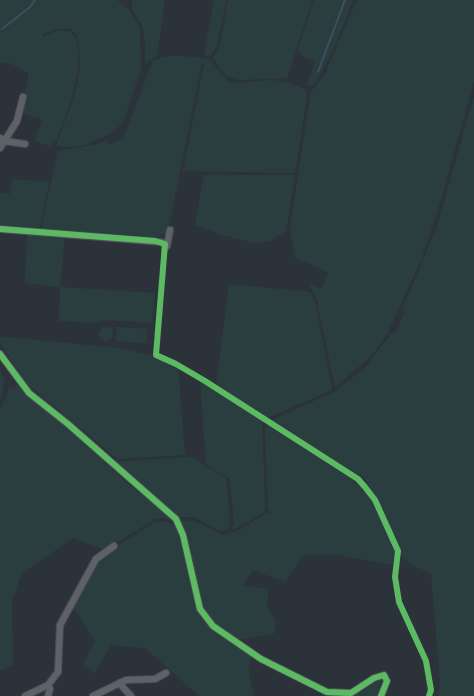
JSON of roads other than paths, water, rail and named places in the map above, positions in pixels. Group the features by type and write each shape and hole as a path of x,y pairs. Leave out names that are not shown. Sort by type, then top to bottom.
{"street":[{"path":"0,148 2,140 17,121 23,96"},
{"path":"2,140 25,144"},
{"path":"0,229 155,241"},
{"path":"0,354 29,392 176,519 183,535 200,609 213,626 261,659 327,692 351,693 374,678 384,675 387,681 382,696"},
{"path":"25,696 48,685 53,680 60,667 60,625 96,559 114,546"},
{"path":"93,696 126,680 155,679 166,673"},
{"path":"119,683 131,696"},
{"path":"48,685 50,689 48,696"}],"waterway":[{"path":"2,29 30,7 35,0"},
{"path":"318,72 345,0"}]}
